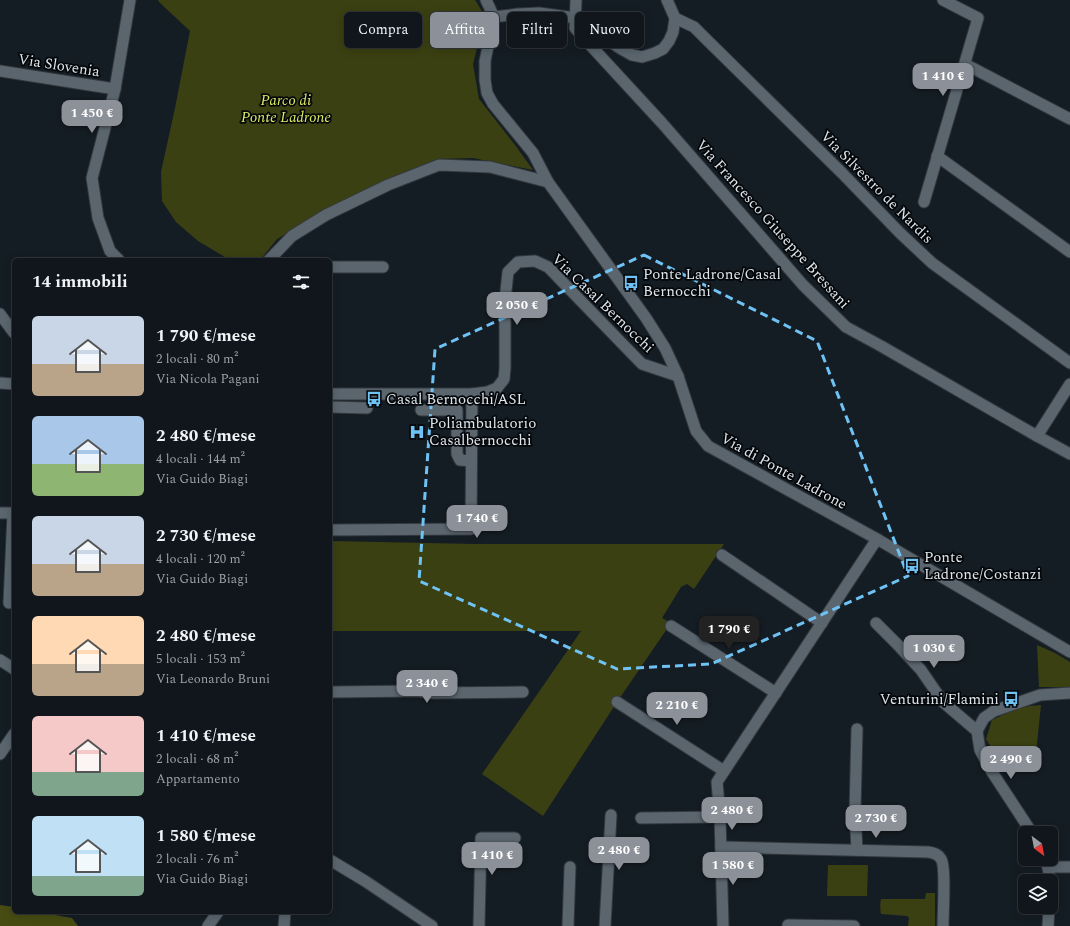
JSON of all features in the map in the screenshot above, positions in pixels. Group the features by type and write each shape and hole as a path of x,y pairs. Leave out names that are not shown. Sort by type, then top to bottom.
{"street":[{"path":"117,258 110,251 98,218 92,178 114,88 130,0"},
{"path":"486,0 492,12"},
{"name":"Via Francesco Giuseppe Bressani","path":"576,0 576,12"},
{"path":"619,48 632,55 642,57 663,49 673,32 675,18 667,0"},
{"path":"924,202 978,18 943,0"},
{"path":"499,16 539,13 575,18"},
{"name":"Via Silvestro de Nardis","path":"675,18 694,27 842,173 900,233 932,263 1070,363"},
{"name":"Via di Ponte Ladrone","path":"488,48 485,61 485,80 487,93 493,104 533,153 548,182 646,318 665,348 678,376 696,431 708,446 877,539 1070,652"},
{"name":"Via Francesco Giuseppe Bressani","path":"593,48 662,123 803,285 846,327 1070,454"},
{"path":"965,64 1070,119"},
{"name":"Via Slovenia","path":"0,71 114,88"},
{"path":"937,156 1070,252"},
{"path":"272,258 292,236 326,215 388,185 439,165 490,167 548,182"},
{"name":"Via Casal Bernocchi","path":"332,394 472,394 488,392 497,388 504,379 505,300 508,272 518,262 535,261 548,267 642,364 678,376"},
{"path":"332,267 383,267"},
{"path":"0,314 12,330"},
{"path":"0,383 12,384"},
{"path":"1037,436 1070,384"},
{"path":"332,530 471,529 472,394"},
{"path":"332,408 367,408"},
{"path":"421,410 457,410 457,454 460,460 471,461"},
{"path":"0,512 12,513"},
{"path":"723,926 720,817 717,782 877,539"},
{"path":"9,604 12,549"},
{"path":"722,555 822,622"},
{"path":"876,623 921,670 943,702 977,731"},
{"path":"671,626 776,693"},
{"path":"0,660 12,668"},
{"path":"332,692 523,692"},
{"path":"1027,826 992,772 980,750 977,731 984,718 994,711 1040,695 1070,693"},
{"path":"617,702 627,707 724,771"},
{"path":"857,729 855,812 857,850"},
{"path":"0,754 12,737"},
{"path":"605,926 611,815"},
{"path":"641,818 720,817"},
{"path":"479,926 481,838 515,838"},
{"path":"721,847 928,852 937,854 942,860 944,871 943,926"},
{"path":"332,861 366,881 432,926"},
{"path":"1058,865 1070,867"},
{"path":"568,926 570,867"},
{"path":"208,926 217,914"},
{"path":"284,926 285,914"},
{"path":"1048,926 1049,914"},
{"path":"788,926 854,926"}],"highlighted area":[{"path":"644,255 817,341 908,576 711,664 617,669 419,581 435,349"}],"green space":[{"name":"Parco di Ponte Ladrone","path":"475,0 482,12 430,12 430,48 477,48 473,64 479,99 533,170 473,158 439,159 350,197 277,239 262,258 227,258 198,241 176,222 162,201 161,172 190,31 158,1"},
{"path":"332,541 474,544 724,544 694,589 687,584 681,587 662,618 671,623 617,702 543,816 482,774 581,631 332,631"},
{"path":"1037,645 1070,662 1070,687 1039,687"},
{"path":"1041,705 1036,753 1026,764 1016,768 1001,764 986,739 992,720 1019,707"},
{"path":"828,865 868,865 867,896 827,896"},
{"path":"926,893 935,893 935,926 908,926 909,918 907,916 881,914 881,899 925,899"},
{"path":"0,905 12,907 12,914 49,914 72,918 78,926 0,926"}],"place":[{"name":"Ponte Ladrone/Casal Bernocchi","path":"631,283"},
{"name":"Casal Bernocchi/ASL","path":"374,399"},
{"name":"Poliambulatorio Casalbernocchi","path":"417,432"},
{"name":"Ponte Ladrone/Costanzi","path":"912,566"},
{"name":"Venturini/Flamini","path":"1011,699"}]}
